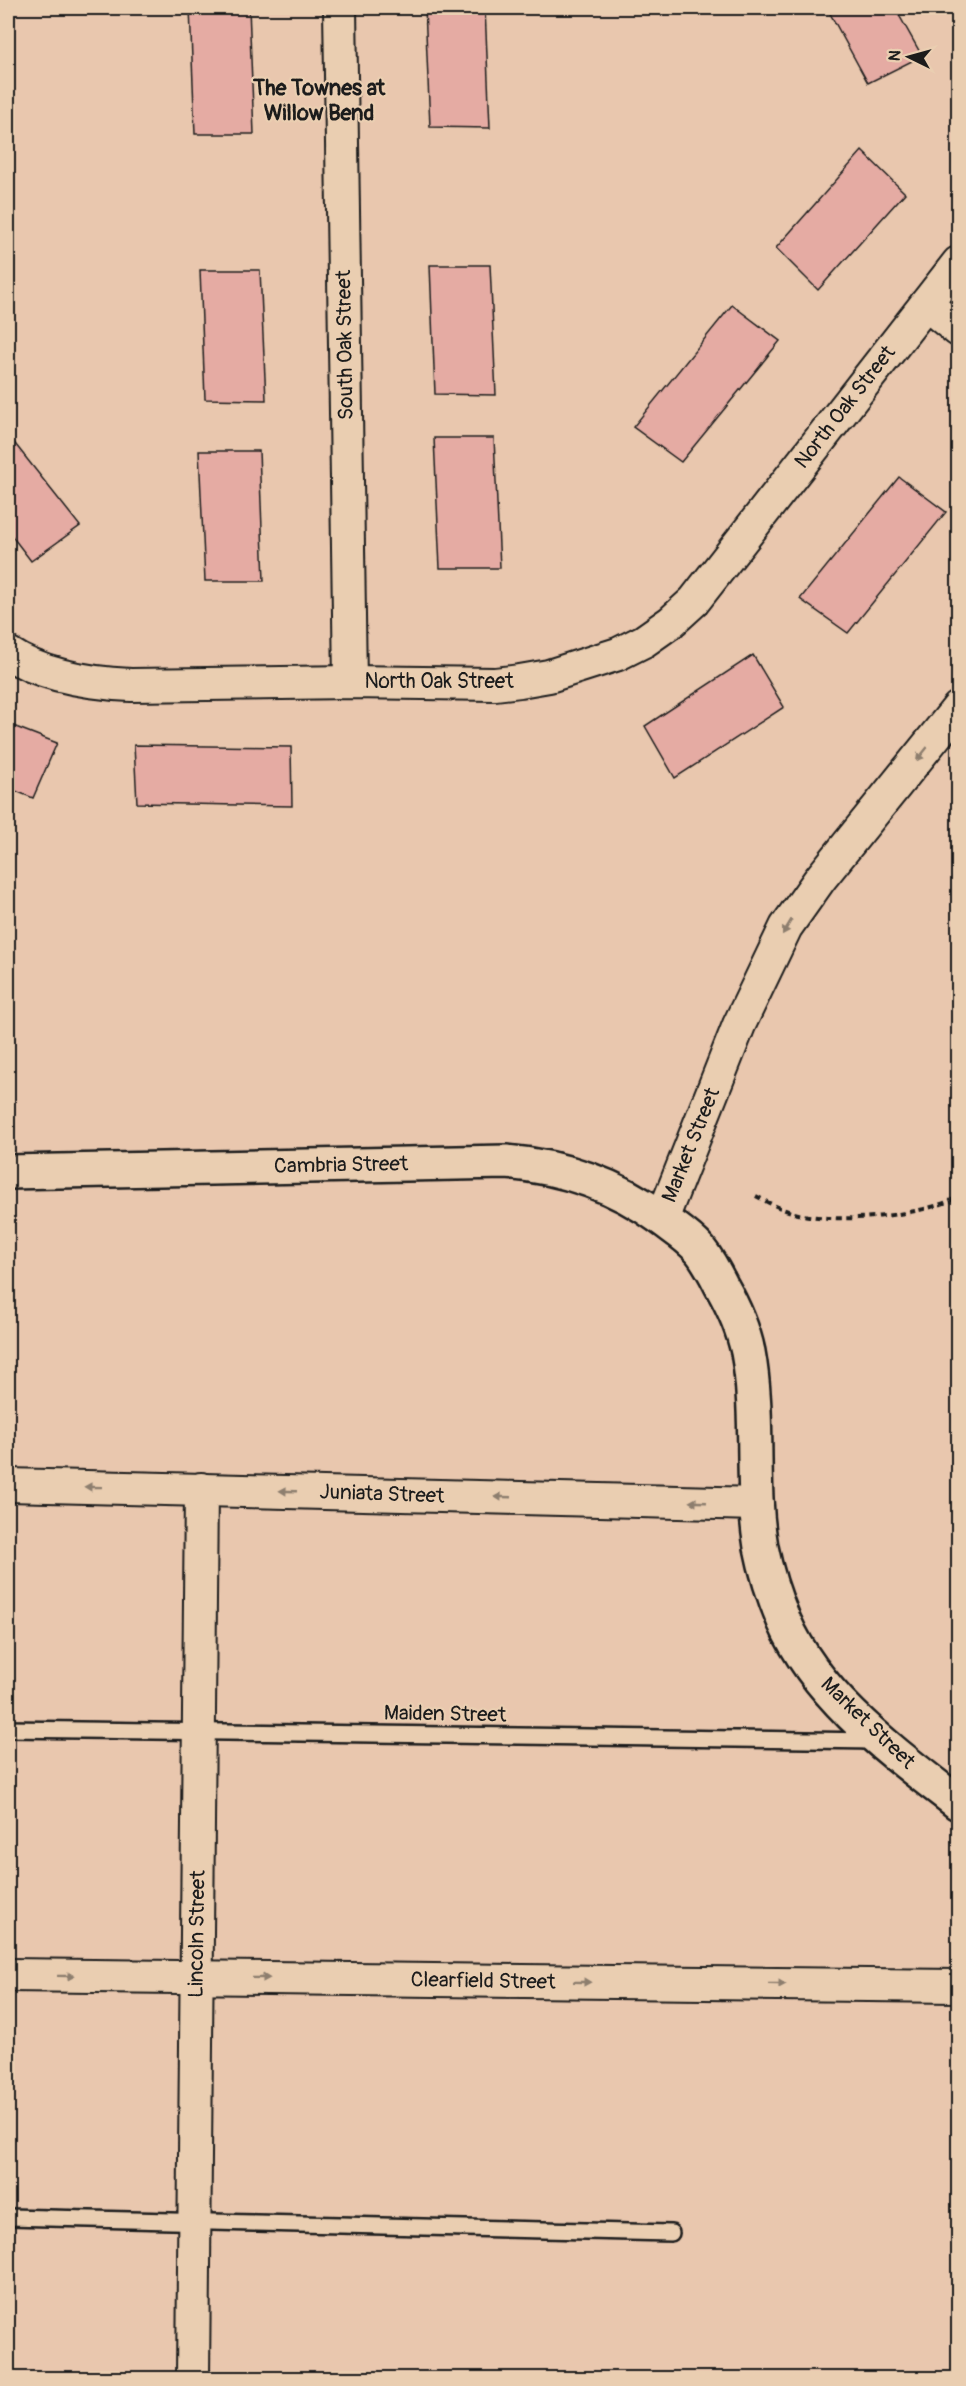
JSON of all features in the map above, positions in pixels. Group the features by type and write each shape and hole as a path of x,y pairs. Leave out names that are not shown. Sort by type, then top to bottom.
{"street":[{"name":"South Oak Street","path":"340,8 350,682"},
{"path":"958,263 926,304 958,330"},
{"name":"North Oak Street","path":"8,653 45,670 102,683 131,685 350,682 495,684 520,681 588,665 618,654 644,641 671,622 694,601 926,304"},
{"name":"Market Street","path":"958,708 820,879 786,927 739,1024 662,1219 699,1250 732,1305 741,1328 748,1352 750,1373 761,1547 771,1586 785,1623 834,1695 881,1741 958,1803"},
{"name":"Cambria Street","path":"8,1172 506,1162 552,1168 602,1183 625,1194 662,1219"},
{"name":"Juniata Street","path":"8,1485 757,1504"},
{"name":"Lincoln Street","path":"193,2379 201,1489"},
{"name":"Clearfield Street","path":"8,1975 958,1986"}],"lane":[{"name":"Maiden Street","path":"8,1729 881,1741"},
{"path":"8,2217 671,2233"}],"path":[{"path":"756,1196 776,1207 803,1215 841,1218 901,1214 946,1204 958,1197"}],"building":[{"path":"190,8 249,8 254,134 195,134"},
{"path":"425,8 485,8 490,128 430,127"},
{"path":"827,8 895,8 922,56 868,83"},
{"path":"862,151 905,193 818,290 776,248"},
{"path":"430,265 490,265 496,395 435,394"},
{"path":"200,270 260,270 266,400 205,399"},
{"path":"732,305 780,341 681,462 633,427"},
{"path":"8,435 80,526 31,561 8,531"},
{"path":"434,438 494,438 500,568 440,568"},
{"path":"199,451 259,451 264,581 205,581"},
{"path":"899,477 946,512 848,633 800,599"},
{"path":"753,655 784,707 675,778 645,726"},
{"path":"8,724 57,743 33,798 8,788"},
{"path":"134,745 291,747 292,806 137,803"}],"district":[{"name":"The Townes at Willow Bend","path":"319,100"}]}
